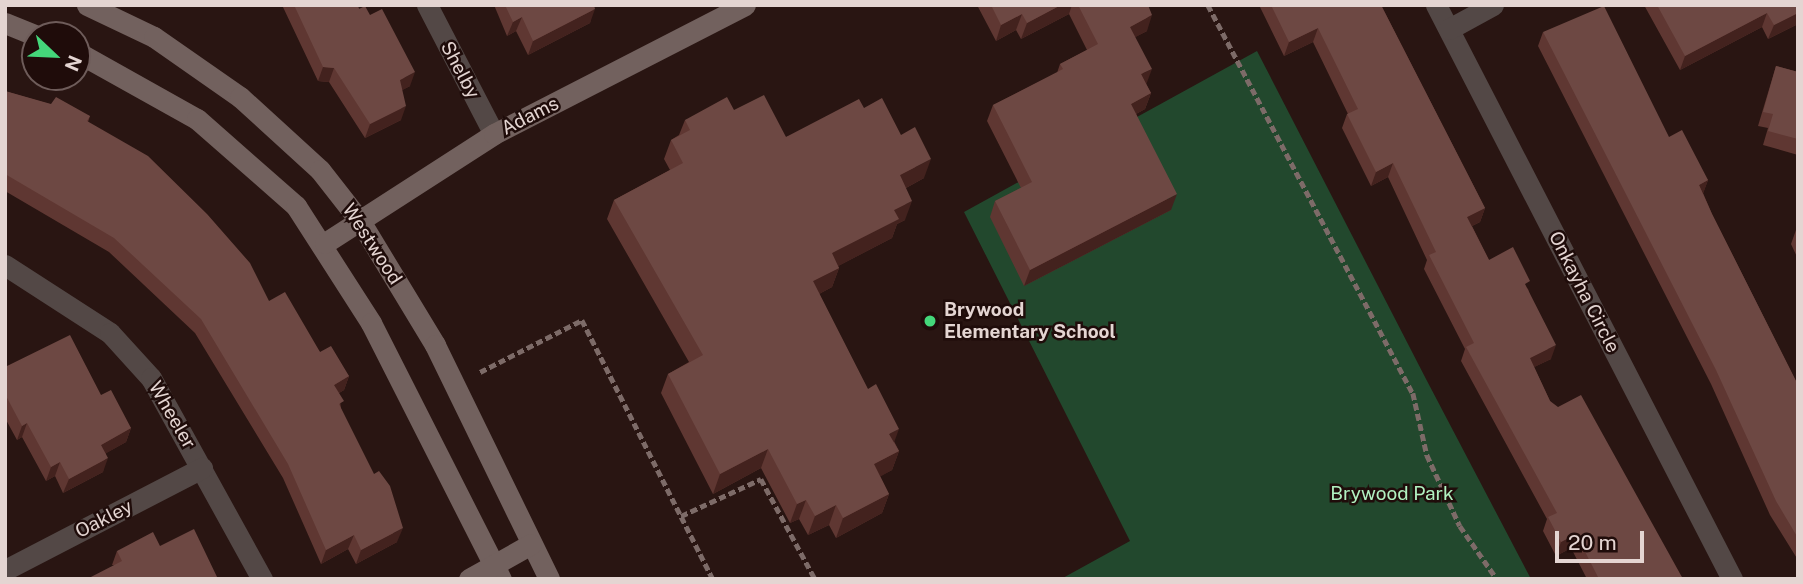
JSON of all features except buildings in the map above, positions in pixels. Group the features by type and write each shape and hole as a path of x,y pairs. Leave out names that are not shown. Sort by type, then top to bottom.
{"street":[{"name":"Westwood","path":"87,5 154,37 240,97 320,170 360,221 435,345 549,579"},
{"name":"Shelby","path":"427,5 494,134"},
{"name":"Adams","path":"325,243 494,134 745,5"},
{"name":"Onkayha Circle","path":"1436,5 1732,579"},
{"path":"1448,29 1493,5"},
{"name":"Westwood","path":"91,60 208,127 248,158 325,243 498,572"},
{"name":"Wheeler","path":"5,265 110,333 152,378 261,579"},
{"name":"Oakley","path":"5,570 202,468"},
{"path":"469,579 498,572 531,544"}],"path":[{"path":"1208,5 1413,393 1427,455 1460,526 1497,579"},
{"path":"480,372 582,320 713,579"},
{"path":"681,516 761,478 815,579"}],"green space":[{"name":"Brywood Park","path":"1257,51 1531,579 1061,579 1130,541 964,212"}],"place":[{"name":"Brywood Elementary School","path":"930,321"}]}
